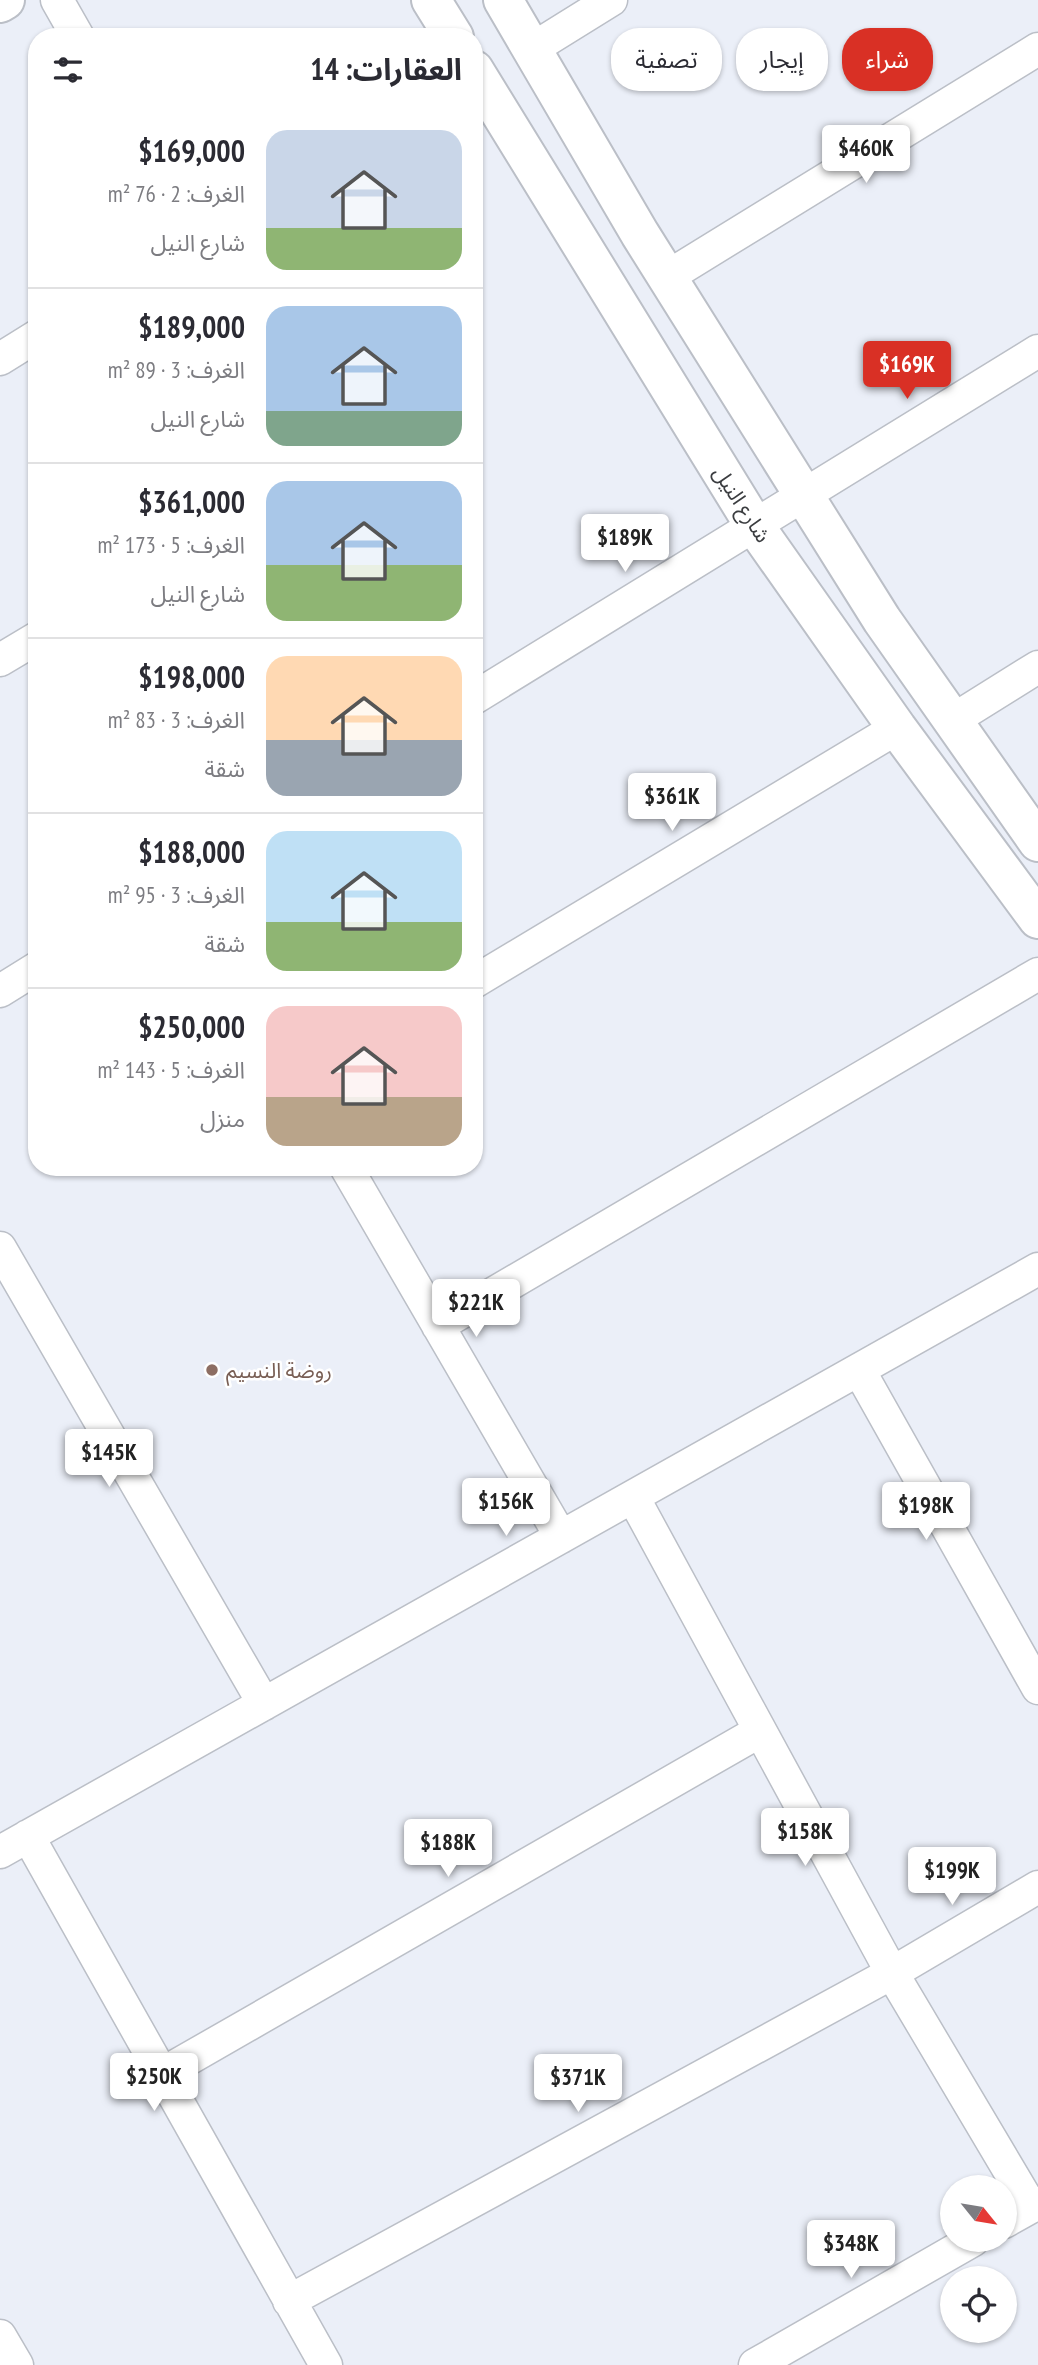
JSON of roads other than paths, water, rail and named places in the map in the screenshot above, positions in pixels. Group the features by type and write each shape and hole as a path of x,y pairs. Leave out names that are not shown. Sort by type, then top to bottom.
{"main road":[{"path":"0,3 5,0"},
{"path":"431,0 448,28"},
{"path":"503,0 667,277 882,620 1038,842"},
{"name":"شارع النيل","path":"483,85 754,525 897,728 1038,919"}],"street":[{"path":"58,0 73,28"},
{"path":"532,50 611,0"},
{"path":"667,277 1038,49"},
{"path":"0,359 28,342"},
{"path":"483,692 1038,351"},
{"path":"0,660 28,643"},
{"path":"953,720 1038,667"},
{"path":"483,977 897,728"},
{"path":"0,991 28,974"},
{"path":"438,1326 1038,974"},
{"path":"351,1176 561,1537"},
{"path":"0,1248 264,1704"},
{"path":"0,1852 1038,1269"},
{"path":"859,1370 1038,1688"},
{"path":"634,1497 892,1973 1025,2211"},
{"path":"162,2074 760,1731"},
{"path":"28,1836 326,2365"},
{"path":"289,2301 892,1973 1038,1887"},
{"path":"755,2365 952,2252"},
{"path":"0,2336 17,2365"}],"place":[{"name":"روضة النسيم","path":"212,1370"}]}
